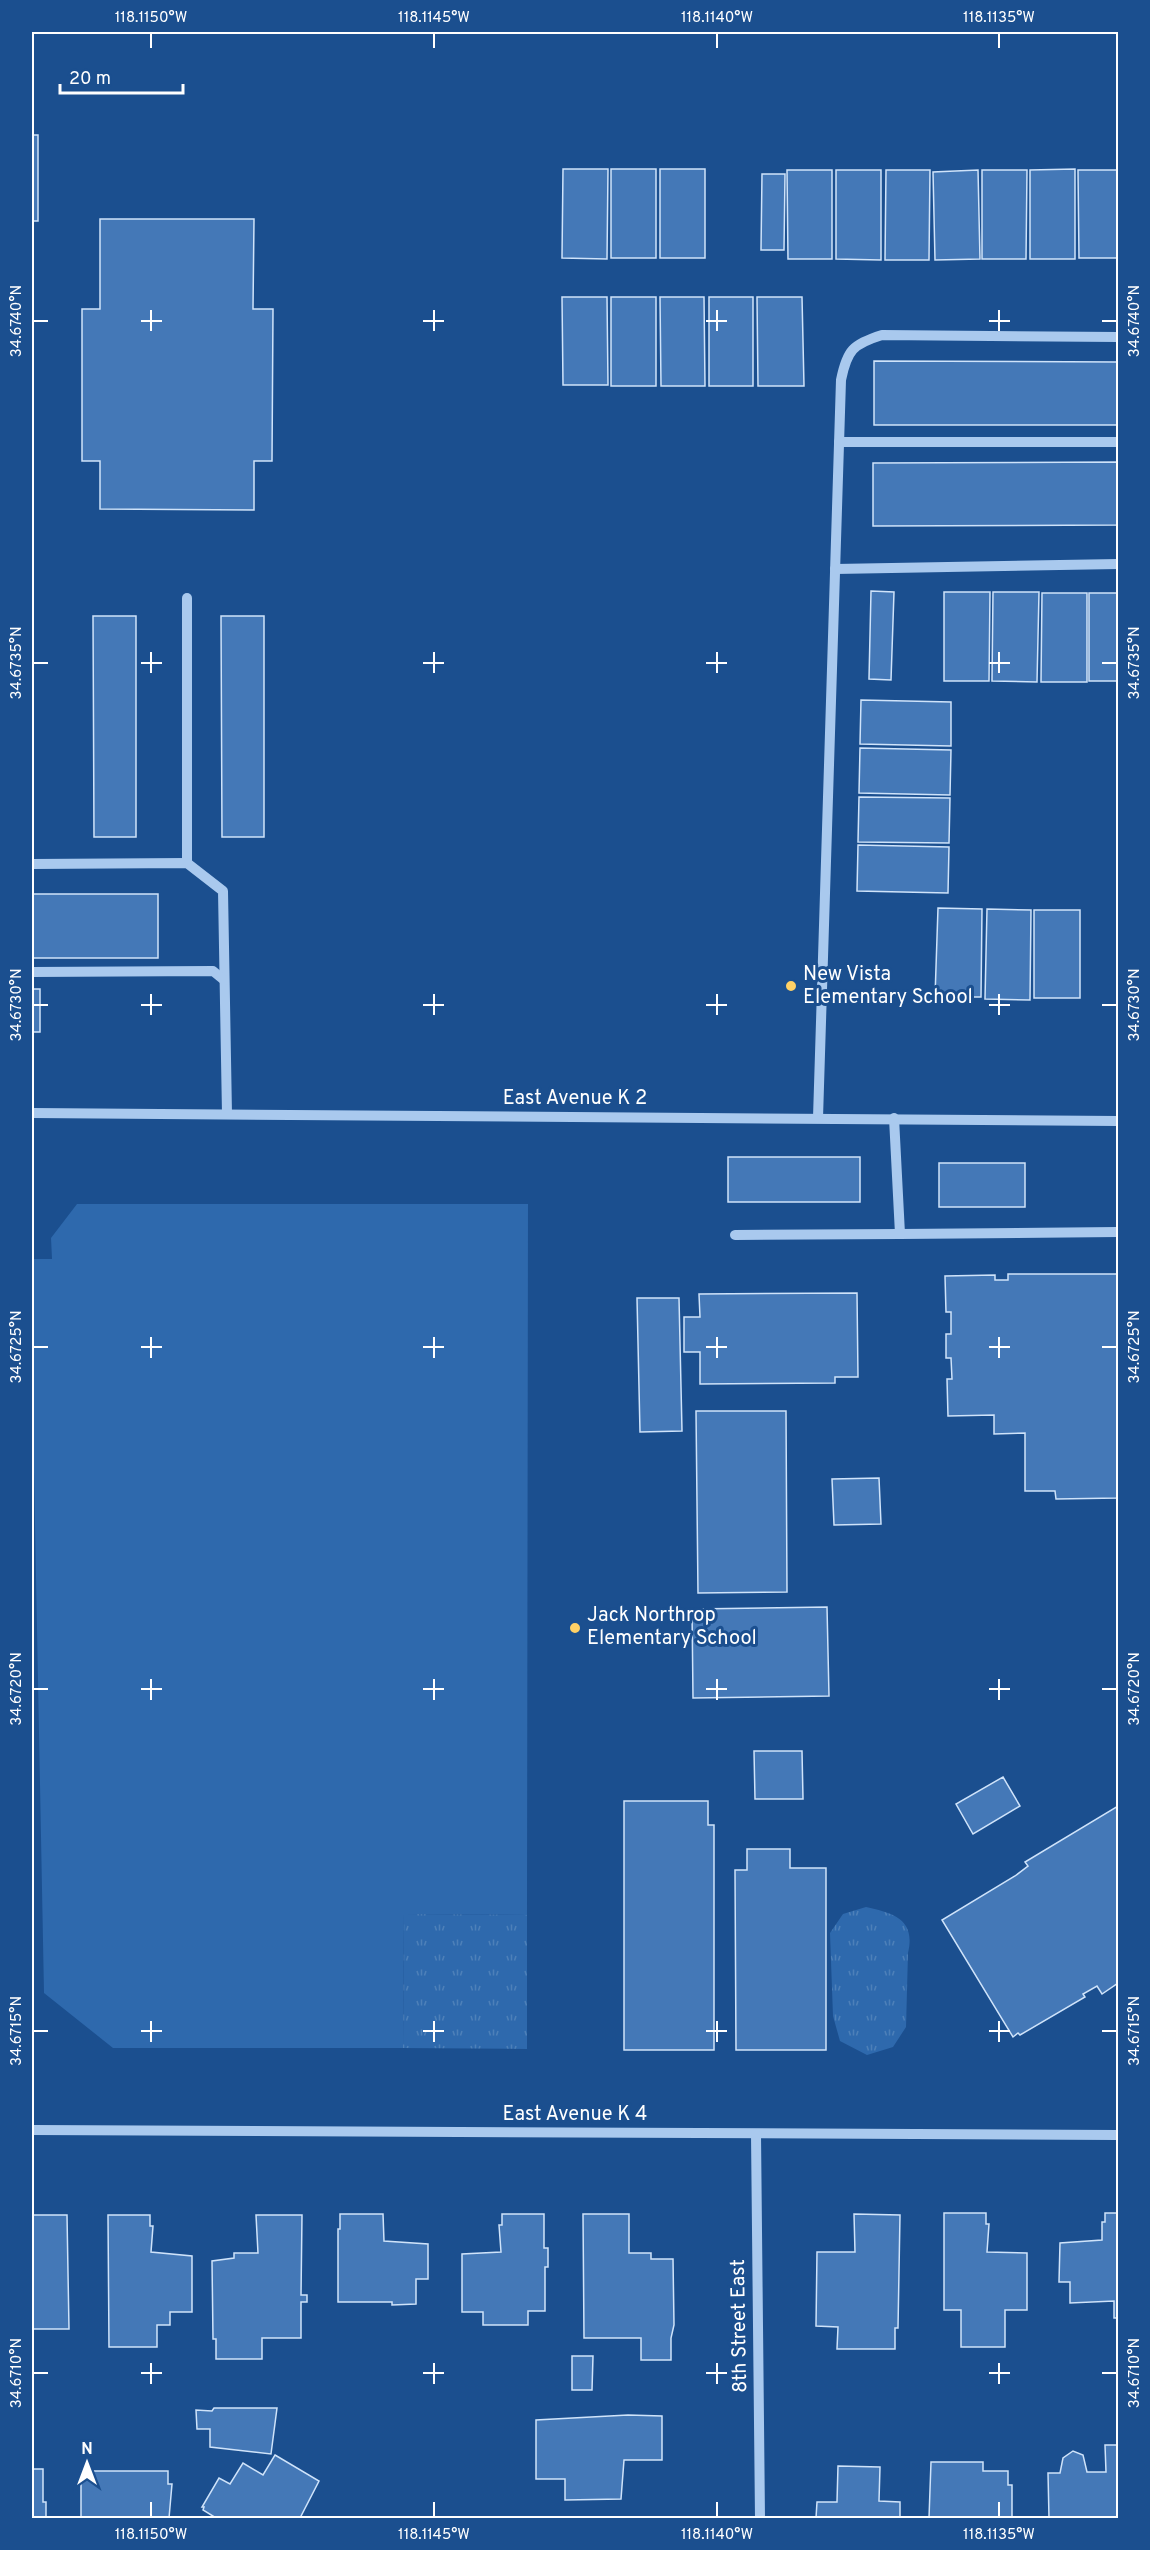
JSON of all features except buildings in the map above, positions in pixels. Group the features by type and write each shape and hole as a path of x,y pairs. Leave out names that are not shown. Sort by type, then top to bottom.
{"street":[{"path":"818,1119 841,380 846,356 861,341 882,335 1119,337"},
{"path":"839,442 1119,442"},
{"path":"835,569 1119,564"},
{"path":"187,598 187,863"},
{"path":"32,864 187,863 223,891 226,1114"},
{"path":"32,972 213,971 224,980"},
{"name":"East Avenue K 2","path":"32,1113 1119,1120"},
{"path":"894,1119 900,1234"},
{"path":"735,1235 1119,1232"},
{"name":"East Avenue K 4","path":"32,2130 1119,2135"},
{"name":"8th Street East","path":"756,2134 760,2518"}],"green space":[{"path":"77,1204 528,1204 527,1915 404,1914 403,2048 113,2048 44,1993 32,1259 52,1259 51,1238"},
{"path":"866,1907 900,1919 909,1932 910,1942 906,2027 893,2047 867,2055 840,2041 833,2016 830,1933 843,1914"},
{"path":"404,1914 527,1915 527,2049 403,2048"}],"place":[{"name":"New Vista Elementary School","path":"791,986"},
{"name":"Jack Northrop Elementary School","path":"575,1628"}]}
